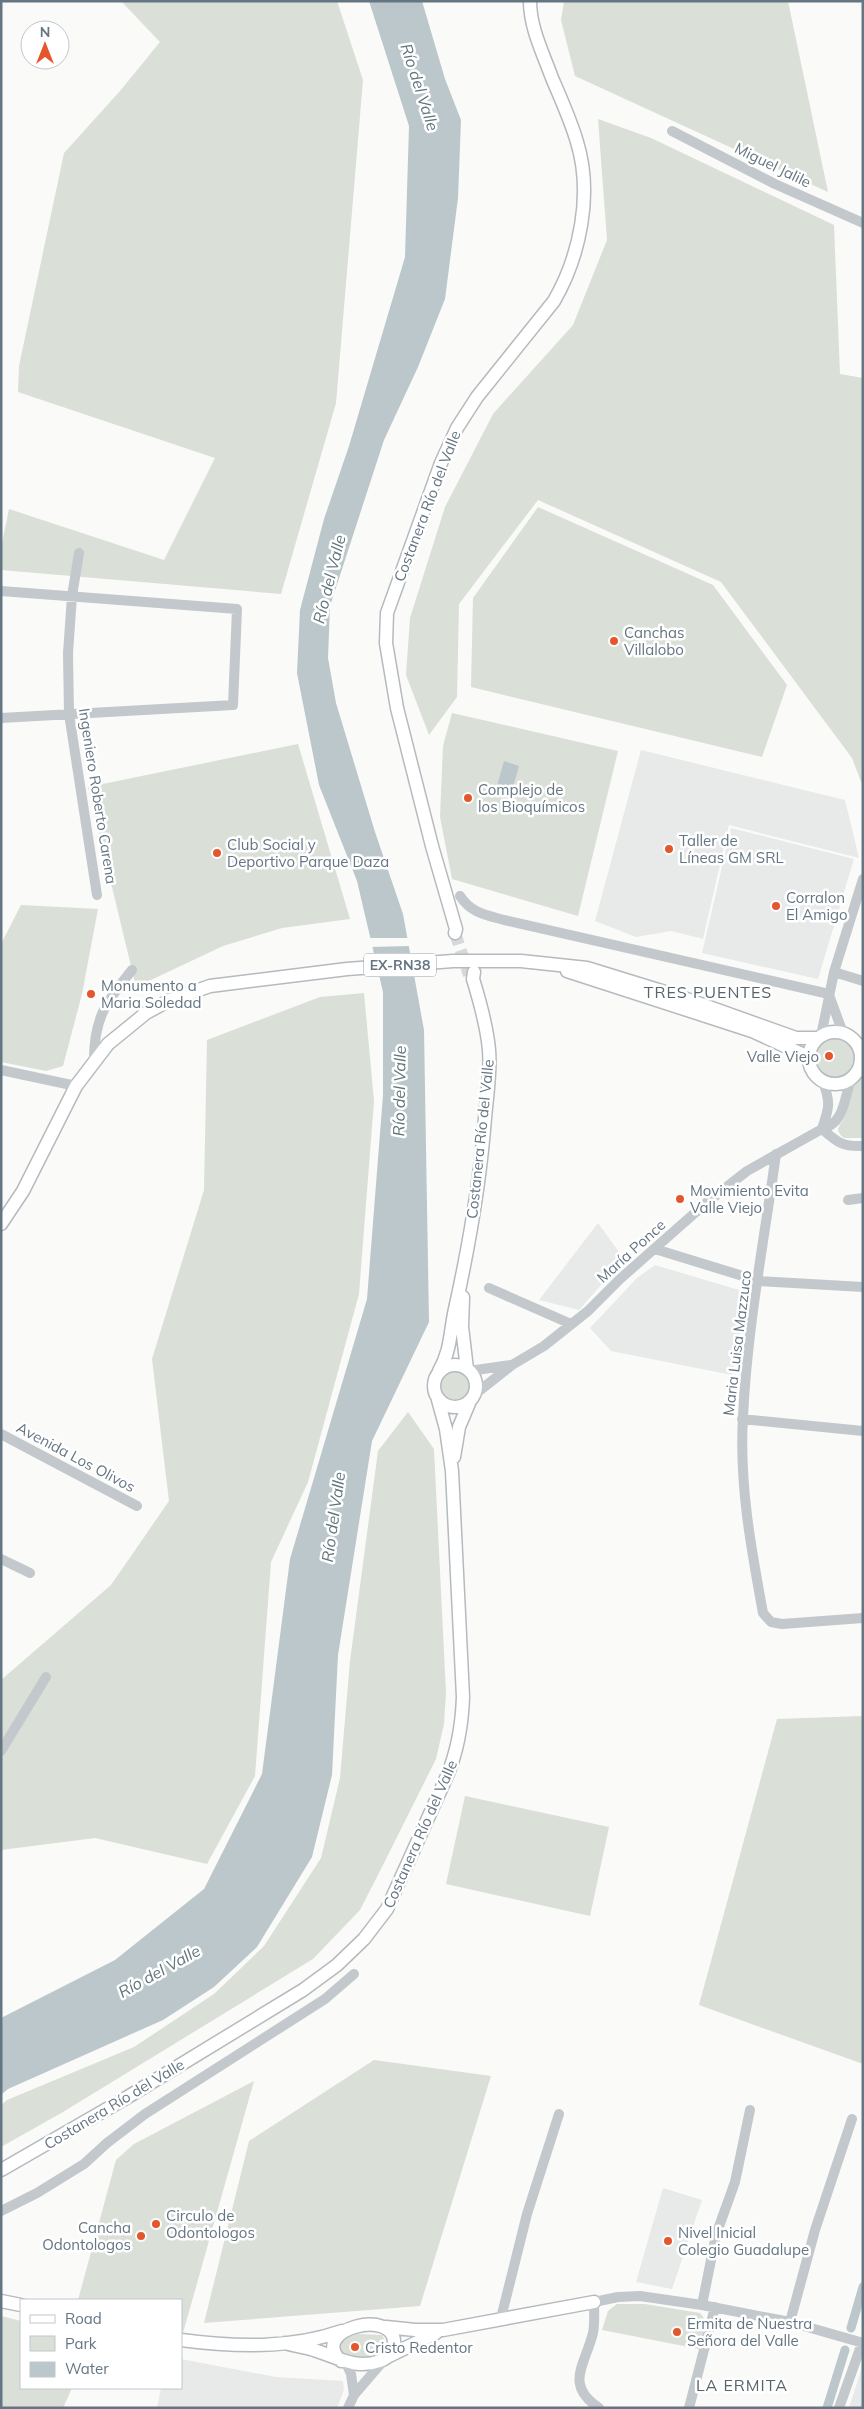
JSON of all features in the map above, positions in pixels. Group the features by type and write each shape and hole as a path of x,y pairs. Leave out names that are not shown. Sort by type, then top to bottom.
{"main road":[{"name":"Costanera Río del Valle","path":"457,931 434,855 398,708 386,643 387,621 392,596 441,463 457,428 477,397 554,301 576,252 583,212 582,166 578,143 535,32 530,1"},
{"name":"EX-RN38","path":"1,1224 35,1168 76,1086 94,1060 108,1044 146,1013 192,991 237,981 347,969 453,961 503,960 587,968 681,997 796,1038 820,1037 834,1032 843,1033"},
{"name":"EX-RN38","path":"551,965 752,1031 802,1054 809,1060 811,1070 823,1082"},
{"name":"Costanera Río del Valle","path":"440,1371 450,1347 454,1309 464,1269 480,1178 489,1075 487,1035 472,975"},
{"path":"823,1082 837,1084 856,1076 860,1066 862,1051 852,1038 843,1033"},
{"path":"809,1060 812,1045 820,1037"},
{"name":"Costanera Río del Valle","path":"464,1269 462,1327 468,1370"},
{"path":"453,1365 468,1370 476,1380 472,1398 459,1407 452,1408 438,1400 433,1384 440,1371 453,1365"},
{"name":"Costanera Río del Valle","path":"452,1471 459,1427 472,1398"},
{"name":"Costanera Río del Valle","path":"1,2170 126,2098 316,1981 352,1952 386,1909 450,1770 462,1724 463,1697 452,1471 446,1429 438,1400"},
{"path":"1,2301 20,2305"},
{"path":"284,2344 314,2350 344,2362 374,2363 443,2330 594,2302"},
{"path":"182,2340 210,2344 284,2344 318,2338 344,2330 371,2326 415,2330 443,2330"},
{"path":"386,2327 390,2330 394,2339 394,2348 386,2358"},
{"path":"344,2330 337,2337 334,2345 336,2356 344,2362"}],"street":[{"name":"Miguel Jalile","path":"672,131 775,184 863,223"},
{"name":"Ingeniero Roberto Carena","path":"79,553 72,596 68,653 69,714 98,895"},
{"path":"1,591 237,609 233,705 1,718"},
{"path":"820,1037 834,972 863,879"},
{"path":"460,896 466,905 476,912 504,920 829,994"},
{"path":"94,1060 94,1038 98,1019 113,993 132,970"},
{"path":"834,972 863,981"},
{"path":"829,994 843,1033"},
{"path":"1,1070 76,1086"},
{"name":"María Ponce","path":"472,1398 512,1365 544,1346 572,1324 713,1198 747,1171 822,1129 832,1126 839,1118 856,1076"},
{"path":"823,1082 829,1097 829,1109 822,1129 841,1144 848,1147 863,1146"},
{"name":"Maria Luisa Mazzuco","path":"776,1154 742,1419 746,1511 763,1613 771,1622 782,1624 863,1618"},
{"path":"848,1200 863,1198"},
{"path":"655,1249 759,1281 863,1287"},
{"path":"488,1288 572,1324"},
{"name":"María Ponce","path":"468,1370 488,1370 512,1365"},
{"path":"742,1419 863,1431"},
{"name":"Avenida Los Olivos","path":"1,1434 137,1506"},
{"path":"1,1559 30,1573"},
{"path":"1,1751 46,1677"},
{"path":"1,2211 37,2193 84,2164 107,2143 145,2114 325,1999 354,1974"},
{"path":"702,2305 716,2234 735,2182 750,2110"},
{"path":"501,2318 527,2214 559,2114"},
{"path":"790,2322 815,2230 852,2119"},
{"path":"599,2408 586,2400 579,2387 579,2374 593,2332 594,2302 618,2297 640,2296 715,2307 790,2322 863,2343 839,2408"},
{"path":"689,2408 715,2307"},
{"path":"348,2408 354,2395 386,2358"},
{"path":"344,2362 351,2374 354,2395"}],"shaded area":[{"name":"Taller de Líneas GM SRL","path":"641,750 845,800 859,858 729,825 703,939 671,931 636,937 595,921"},
{"name":"Corralon El Amigo","path":"731,828 854,859 818,979 702,953"},
{"path":"598,1223 624,1259 579,1310 539,1300"},
{"path":"655,1265 749,1293 732,1375 611,1351 590,1328 637,1278"},
{"name":"Nivel Inicial Colegio Guadalupe","path":"663,2188 702,2200 672,2289 636,2282"},
{"path":"182,2359 276,2377 343,2381 344,2390 337,2408 157,2408 161,2389 182,2389"},
{"path":"863,2364 863,2408 849,2408"}],"green space":[{"path":"121,1 337,1 363,80 336,403 281,594 1,570 1,548 9,509 164,560 215,458 18,392 19,366 64,153 120,91 160,42"},
{"path":"564,1 788,1 828,192 575,76 561,20"},
{"path":"598,119 651,138 834,225 840,374 863,378 863,787 852,758 721,582 538,500 459,604 457,697 429,735 406,675 410,618 445,507 493,414 573,325 607,240"},
{"name":"Canchas Villalobo","path":"538,507 713,585 787,685 762,757 471,687 473,598"},
{"name":"Complejo de los Bioquímicos","path":"452,713 618,751 578,916 452,879 440,817 443,746"},
{"name":"Club Social y Deportivo Parque Daza","path":"298,744 350,919 282,928 223,946 136,987 88,787"},
{"path":"21,905 98,909 82,994 63,1066 46,1071 1,1062 1,944"},
{"path":"364,993 374,1101 359,1294 308,1482 271,1562 255,1776 207,1864 95,1838 1,1850 1,1680 111,1585 169,1501 152,1359 204,1190 207,1040 320,997"},
{"path":"835,1039 849,1044 854,1058 849,1072 835,1077 821,1072 816,1058 821,1044"},
{"path":"863,1077 863,1138 844,1138 838,1129 846,1113 850,1089 857,1080"},
{"path":"455,1369 462,1370 467,1374 471,1379 471,1393 467,1398 462,1402 455,1403 448,1402 443,1398 439,1393 438,1386 439,1379 443,1374 448,1370"},
{"path":"408,1412 434,1449 446,1693 444,1724 436,1759 360,1910 313,1959 63,2112 1,2147 1,2105 7,2100 134,2047 214,1994 264,1946 321,1858 340,1778 350,1661 378,1451"},
{"path":"863,1716 863,2064 699,2005 777,1719"},
{"path":"465,1796 609,1827 590,1916 446,1884"},
{"path":"374,2060 491,2076 420,2306 204,2323 249,2141"},
{"name":"Circulo de Odontologos","path":"254,2081 183,2333 182,2299 78,2299 116,2160 134,2144"},
{"path":"617,2304 645,2304 700,2313 708,2323 699,2349 602,2330 608,2311"},
{"path":"1,2316 20,2321 20,2389 72,2389 63,2408 1,2408"},
{"path":"358,2334 382,2335 387,2344 385,2351 376,2356 365,2358 345,2357 340,2348 342,2341 349,2336"}],"water":[{"name":"Río del Valle","path":"369,1 422,1 445,79 461,120 458,198 445,299 418,367 384,440 330,606 328,658 336,703 375,832 403,914 424,1030 429,1322 372,1441 338,1655 332,1775 312,1857 257,1947 214,1987 163,2020 8,2089 1,2095 1,2018 115,1960 204,1889 262,1774 290,1559 367,1299 383,1095 383,992 357,881 319,785 297,673 300,610 324,519 349,446 405,257 409,126"},
{"path":"504,761 519,766 510,797 495,793"}],"pier":[{"path":"368,938 410,938 411,946 370,947"},
{"path":"412,953 416,974 377,977 372,956"}],"waterway":[{"path":"851,2328 863,2287"},
{"path":"827,2408 845,2350"}],"tunnel":[{"path":"455,933 469,975"}],"place":[{"name":"Canchas Villalobo","path":"614,641"},
{"name":"Complejo de los Bioquímicos","path":"468,798"},
{"name":"Taller de Líneas GM SRL","path":"669,849"},
{"name":"Club Social y Deportivo Parque Daza","path":"217,853"},
{"name":"Corralon El Amigo","path":"776,906"},
{"name":"Monumento a Maria Soledad","path":"91,994"},
{"name":"Valle Viejo","path":"829,1056"},
{"name":"Movimiento Evita Valle Viejo","path":"680,1199"},
{"name":"Circulo de Odontologos","path":"156,2224"},
{"name":"Cancha Odontologos","path":"141,2236"},
{"name":"Nivel Inicial Colegio Guadalupe","path":"668,2241"},
{"name":"Ermita de Nuestra Señora del Valle","path":"677,2332"},
{"name":"Cristo Redentor","path":"355,2347"}],"district":[{"name":"TRES PUENTES","path":"708,992"},
{"name":"LA ERMITA","path":"742,2385"}]}
